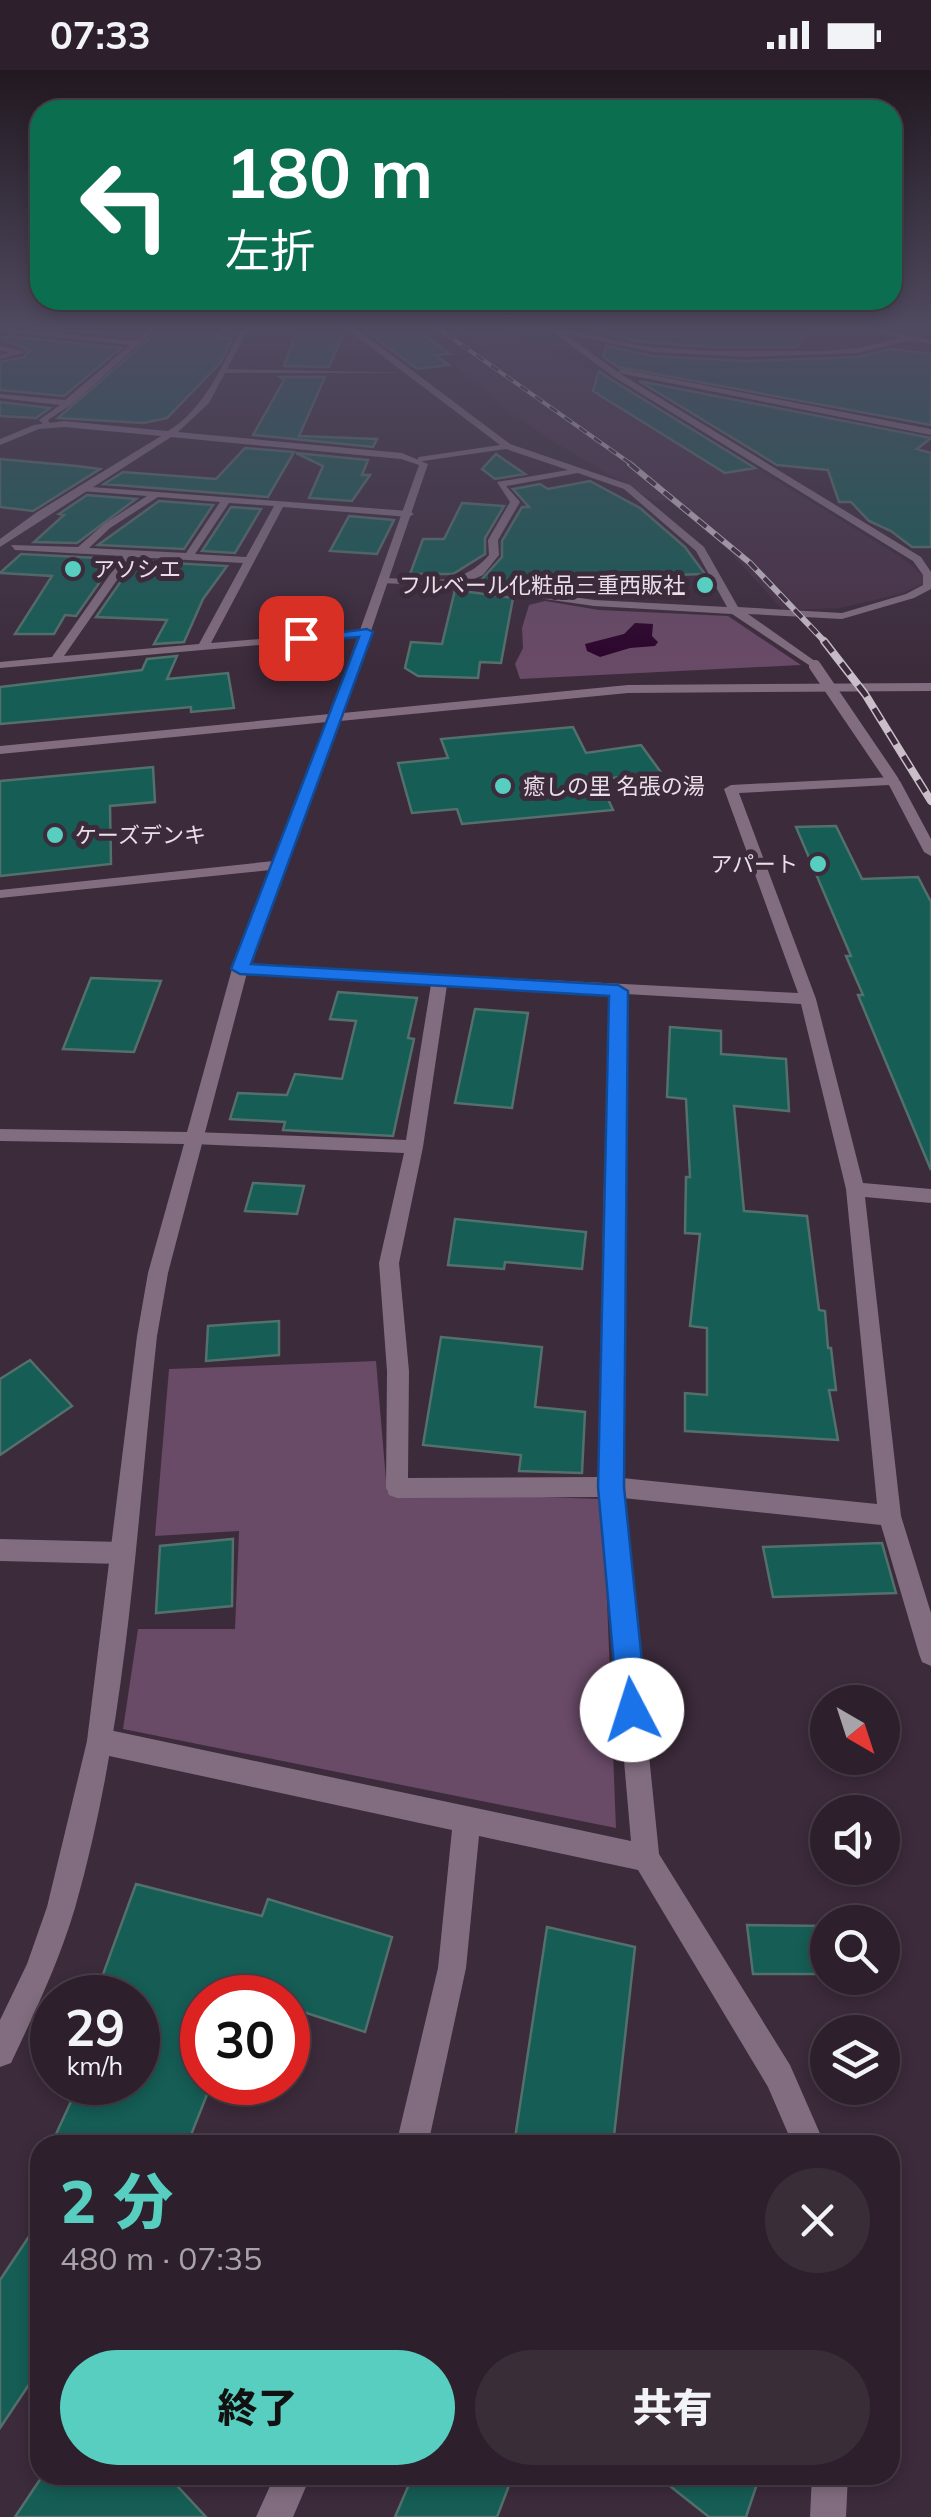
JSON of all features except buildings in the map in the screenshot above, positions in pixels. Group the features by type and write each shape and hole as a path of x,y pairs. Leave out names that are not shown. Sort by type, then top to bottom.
{"street":[{"path":"0,544 81,488 166,438"},
{"path":"203,438 419,460 507,446"},
{"path":"496,438 507,446 636,492 696,544 714,568 734,610 815,666 862,730 931,852"},
{"path":"384,581 453,583 594,603 842,616 928,586 928,574 917,559 722,438"},
{"path":"0,2052 40,1969 62,1908 100,1740 146,1336 193,1138 240,969 409,514 424,468 419,460"},
{"path":"453,583 480,572 494,555 493,540 515,502 500,484 579,470"},
{"path":"81,488 409,514"},
{"path":"79,552 108,526 154,495"},
{"path":"189,556 226,500"},
{"path":"203,647 280,504"},
{"path":"14,547 249,560"},
{"path":"56,661 130,554"},
{"path":"0,666 367,632"},
{"path":"0,750 628,689 931,686"},
{"path":"893,782 731,789 808,999 855,1189 890,1516 931,1654"},
{"path":"0,894 280,865"},
{"path":"240,969 808,999"},
{"path":"440,978 414,1147 389,1264 398,1371 397,1488 611,1487 890,1516"},
{"path":"618,991 611,1487 646,1858 779,2076 805,2135"},
{"path":"0,1136 193,1138 414,1147"},
{"path":"855,1189 931,1196"},
{"path":"0,1550 121,1553"},
{"path":"100,1740 646,1858"},
{"path":"414,2135 452,1968 466,1820"},
{"path":"274,2517 288,2485"},
{"path":"828,2517 830,2485"}],"shaded area":[{"path":"548,438 709,438 899,556 924,577 923,584 900,594 840,608 783,610 727,549 668,500 654,501"},
{"path":"545,601 599,610 728,616 801,665 520,679 515,664 523,648 522,628 529,605"},
{"path":"635,623 653,624 652,636 658,642 655,646 600,657 587,651 585,644 624,634"},
{"path":"376,1361 387,1492 603,1499 616,1828 123,1729 138,1629 235,1629 239,1531 155,1536 169,1369"}],"railway":[{"path":"594,438 634,466"},
{"path":"630,464 750,563 826,643"},
{"path":"824,641 865,694 931,801"}],"place":[{"name":"アソシエ","path":"73,569"},
{"name":"フルベール化粧品三重西販社","path":"705,585"},
{"name":"癒しの里 名張の湯","path":"503,786"},
{"name":"ケーズデンキ","path":"55,835"},
{"name":"アパート","path":"818,864"}],"route":[{"path":"301,638 367,632 240,969 618,991 611,1487 632,1710"}]}
